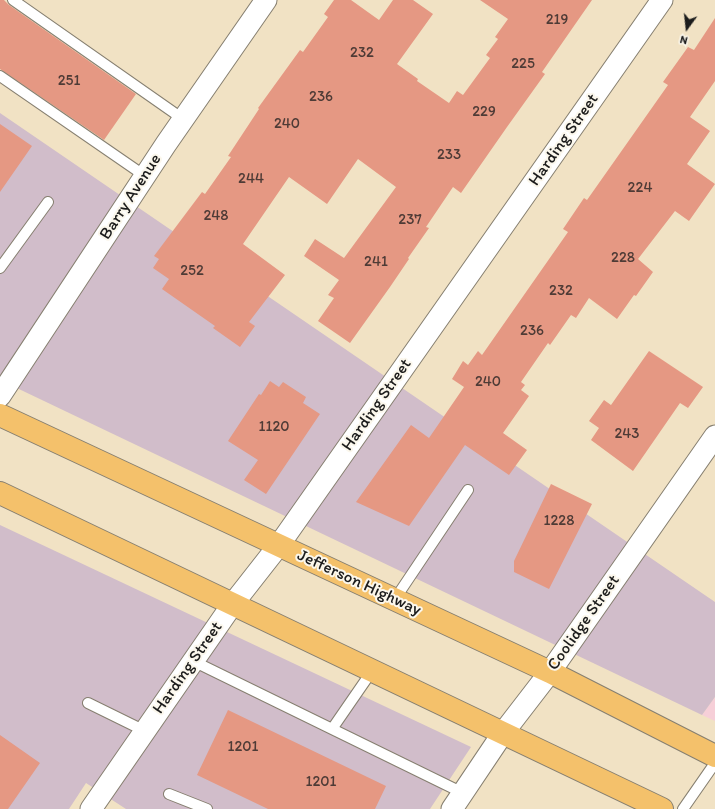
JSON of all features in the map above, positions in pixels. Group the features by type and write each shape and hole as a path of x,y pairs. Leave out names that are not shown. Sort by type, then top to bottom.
{"main road":[{"name":"Jefferson Highway","path":"0,415 550,672 715,756"},
{"path":"2,490 232,605 662,809"}],"street":[{"name":"Barry Avenue","path":"0,396 183,119 266,0"},
{"name":"Harding Street","path":"91,809 232,605 279,545 662,0"},
{"name":"Coolidge Street","path":"457,801 503,734 550,672 715,436"}],"lane":[{"path":"13,0 183,119"},
{"path":"0,76 145,176"},
{"path":"0,268 48,202"},
{"path":"395,599 468,490"},
{"path":"193,661 431,777 457,801"},
{"path":"332,729 372,671"},
{"path":"88,703 145,730"},
{"path":"683,809 715,763"},
{"path":"169,794 207,809"}],"shaded area":[{"path":"0,113 715,602 715,697 702,715 0,380"},
{"path":"0,525 471,747 430,809 126,809 86,783 69,809 0,809"},
{"path":"715,697 715,721 702,715"}],"building":[{"path":"0,0 4,0 136,94 104,140 0,69"},
{"path":"334,0 351,0 379,20 393,0 413,0 433,14 397,64 418,79 417,81 449,103 457,91 463,95 490,58 486,55 498,39 495,37 508,19 480,0 592,0 542,72 545,74 461,193 453,187 426,227 429,228 408,258 409,259 350,343 318,321 334,298 328,295 339,280 304,256 315,239 344,258 396,187 358,159 327,204 289,177 243,244 285,275 249,322 255,326 240,347 213,328 215,326 162,289 169,279 153,268 159,259 154,256 202,192 205,194 231,157 228,156 259,109 258,108 300,50 303,52 328,17 324,14"},
{"path":"715,18 715,81 690,117 710,131 687,164 715,184 689,221 675,211 638,259 653,272 617,319 589,298 576,318 571,315 550,345 548,343 521,382 525,385 521,390 529,396 503,433 527,450 509,475 465,445 409,526 356,502 411,425 429,438 464,387 452,379 463,361 468,365 478,351 482,355 568,232 563,229 584,198 587,200 668,85 663,82 688,47 694,50"},
{"path":"0,124 32,146 0,192"},
{"path":"649,351 703,387 688,408 680,403 633,471 591,440 599,428 589,421 604,400 611,405"},
{"path":"270,381 279,387 283,382 306,397 303,403 320,414 266,494 244,480 258,460 228,441 259,394 261,395"},
{"path":"551,484 592,504 549,589 514,572 514,561"},
{"path":"228,710 386,786 375,809 268,809 197,775"},
{"path":"0,735 40,763 8,809 0,809"}]}
